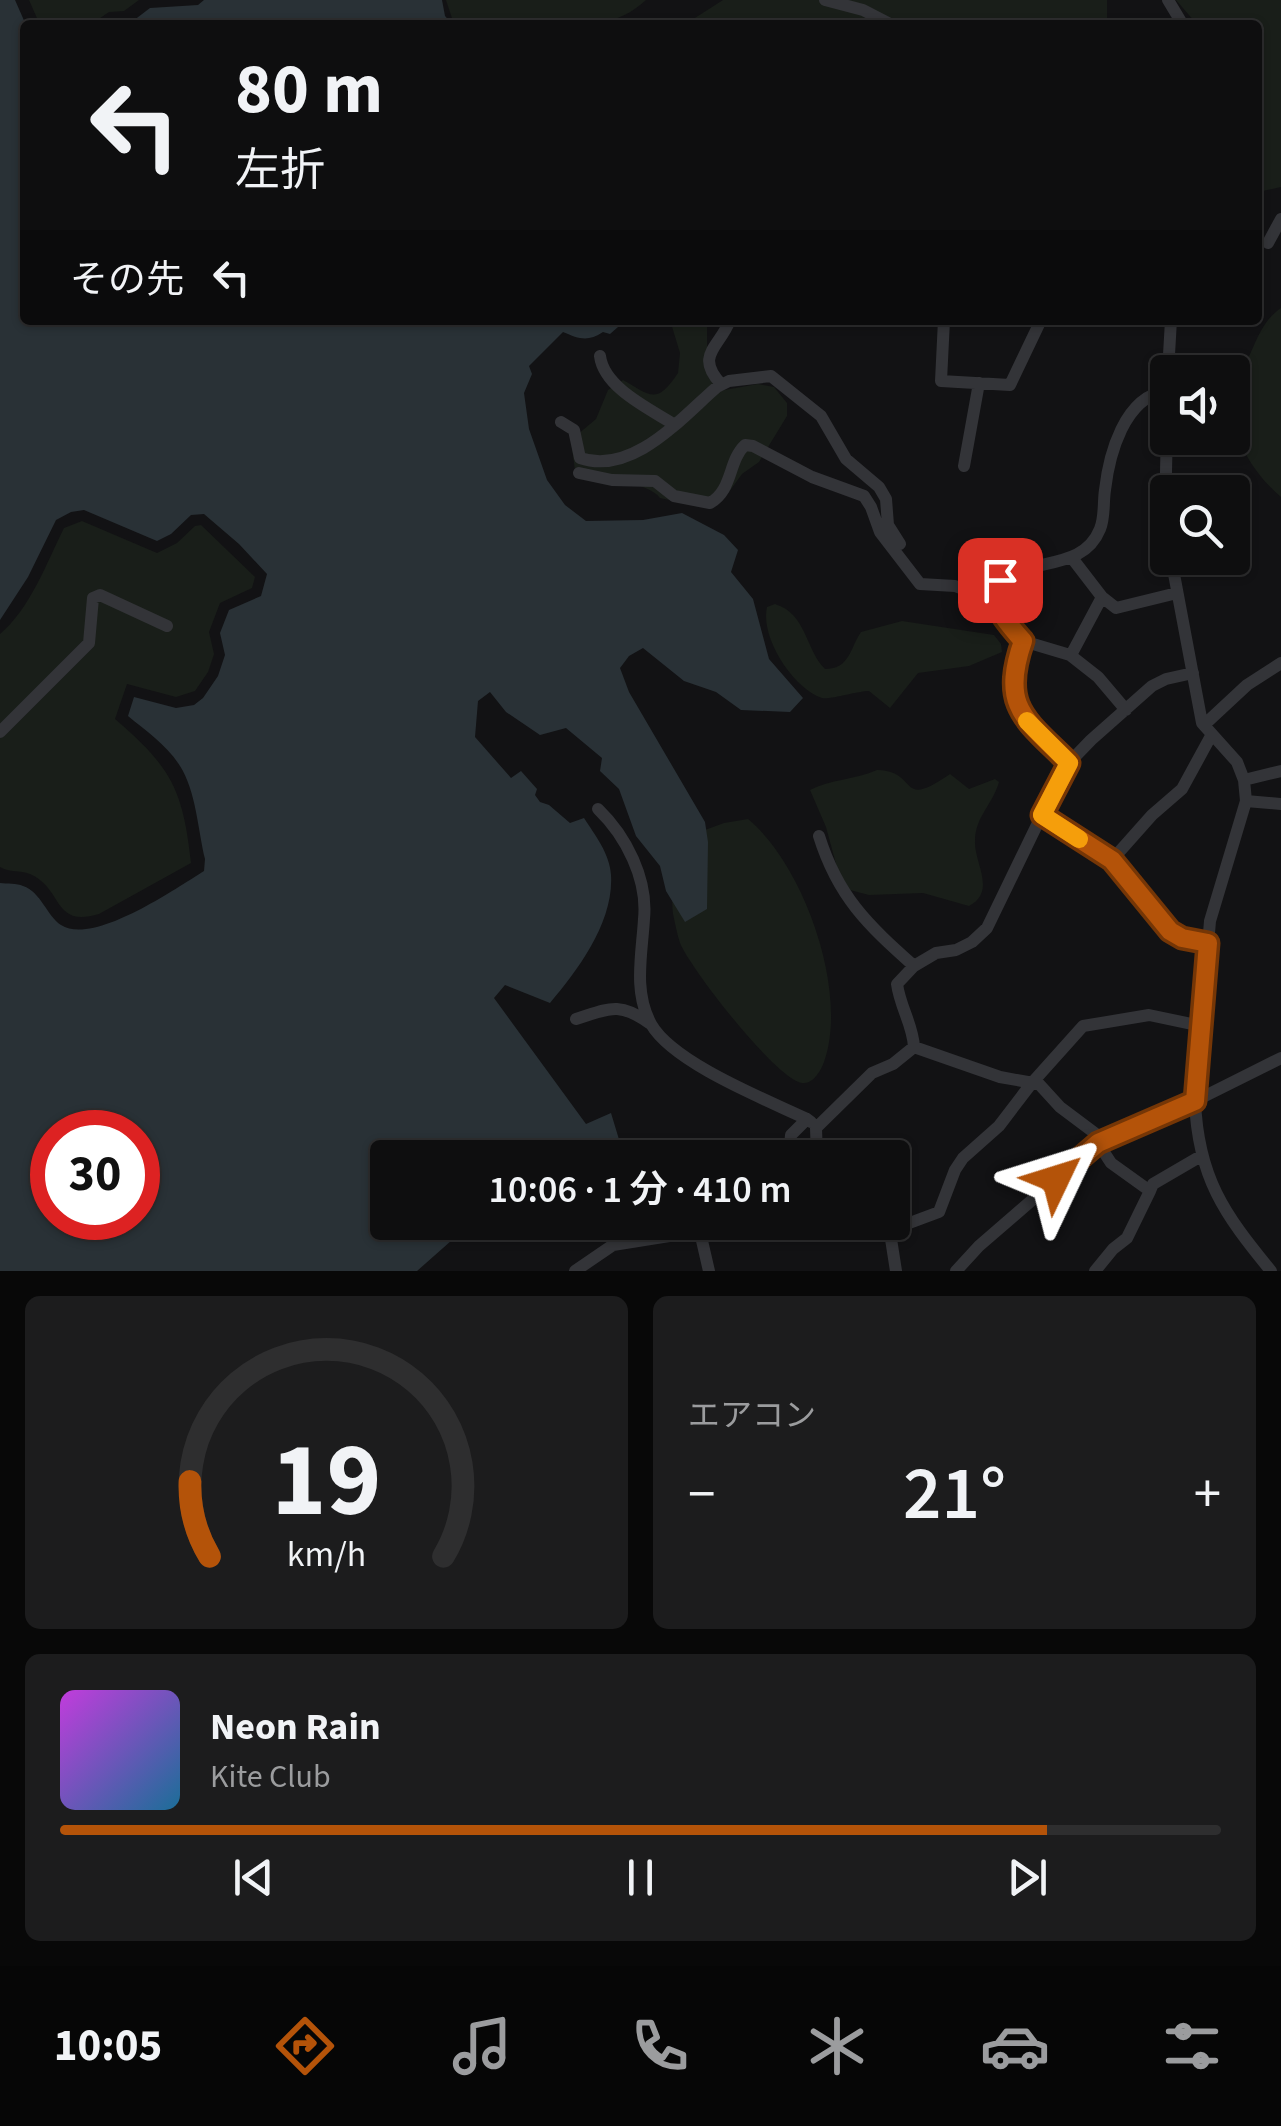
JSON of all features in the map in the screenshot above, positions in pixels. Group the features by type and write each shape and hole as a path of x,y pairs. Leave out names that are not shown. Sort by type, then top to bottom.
{"street":[{"path":"825,0 864,10 883,20"},
{"path":"1269,243 1281,220"},
{"path":"722,384 714,377 709,354 728,325"},
{"path":"944,325 941,380 1010,385 1038,325"},
{"path":"1169,355 1171,325"},
{"path":"600,356 602,368 616,384 675,424"},
{"path":"561,422 572,426 577,454 588,461 634,454 658,441 722,384 771,376 820,416 846,459 884,494 888,525 905,549 909,569"},
{"path":"964,466 979,383"},
{"path":"1000,616 992,592 1000,580 1027,567 1084,552 1100,529 1110,459 1125,422 1150,398"},
{"path":"578,473 612,480 655,481 674,496 710,503 722,494 731,478 738,452 745,445 752,446 812,477 864,496 880,532 920,584 955,586 981,596 1023,641 1071,656 1098,677 1126,710"},
{"path":"1072,558 1102,598 1116,608 1177,593"},
{"path":"1174,575 1208,730 1237,762 1246,800 1216,896 1208,943 1195,1101 1201,1156 1224,1210 1271,1271"},
{"path":"0,732 89,644 93,598 100,595 167,626"},
{"path":"1071,656 1102,598"},
{"path":"1023,641 1012,676 1021,713 1069,763"},
{"path":"1112,860 1150,816 1182,790 1208,730 1232,698 1281,663"},
{"path":"914,1047 913,1031 899,1001 897,984 914,966 936,953 972,942 986,928 1069,763 1166,679 1193,673"},
{"path":"1244,780 1281,770"},
{"path":"1246,800 1281,804"},
{"path":"598,809 616,827 642,890 645,917 640,988 651,1024"},
{"path":"1042,815 1112,860 1170,931 1182,938 1208,943"},
{"path":"819,836 829,868 854,908 914,966"},
{"path":"576,1019 616,1007 637,1014 718,1077 813,1122"},
{"path":"910,1220 939,1212 955,1170 999,1126 1083,1026 1149,1016 1201,1026"},
{"path":"914,1047 1039,1084 1101,1142 1111,1163 1150,1191"},
{"path":"790,1140 790,1135 813,1122 872,1073 893,1064 914,1047"},
{"path":"956,1271 1101,1142 1281,1058"},
{"path":"813,1122 814,1140"},
{"path":"1095,1271 1127,1238 1153,1184 1201,1156"},
{"path":"575,1271 594,1265 613,1244 642,1240"},
{"path":"702,1240 709,1271"},
{"path":"888,1240 896,1271"}],"shaded area":[{"path":"0,0 15,0 24,20 20,20 20,325 620,325 610,334 603,332 588,338 563,332 529,366 532,374 524,393 529,429 547,480 565,505 586,521 643,520 682,513 724,535 738,550 731,572 753,599 769,659 803,698 790,712 741,710 716,692 684,681 643,648 629,656 620,668 629,692 705,822 707,909 685,922 666,891 660,866 636,836 619,789 600,771 602,758 566,728 540,735 506,712 490,692 478,701 475,737 511,778 521,771 537,789 535,795 540,802 570,823 584,818 605,852 611,875 607,910 592,944 550,1003 505,985 494,998 586,1124 611,1113 619,1140 370,1140 370,1240 452,1240 417,1271 0,1271 0,883 29,889 61,925 93,928 134,913 204,871 196,811 185,776 169,751 128,716 134,697 176,708 194,705 203,698 218,676 225,655 220,633 229,610 261,596 267,574 204,514 191,515 157,541 84,510 56,520 28,577 0,620"},
{"path":"29,0 139,0 124,11 109,12 97,20 38,20"},
{"path":"204,0 442,0 449,20 134,20 150,8 198,5"},
{"path":"446,0 646,0 609,20 452,18"},
{"path":"723,0 1107,0 1107,20 692,20"},
{"path":"1176,0 1281,0 1281,187 1262,191 1262,20 1193,20"},
{"path":"1281,308 1281,497 1259,475 1246,455 1250,455 1249,355 1271,317"},
{"path":"672,325 704,325 719,391 758,384 774,387 787,403 787,416 759,462 706,508 660,498 634,484 575,471 571,440 596,419 608,390 623,380 646,393 658,394 678,373 680,353"},
{"path":"82,521 157,553 201,525 255,577 252,588 220,603 209,632 214,654 195,691 176,697 127,684 115,719 149,751 171,781 184,816 191,863 99,914 84,917 65,911 49,889 30,874 0,867 0,634 29,598 64,528"},
{"path":"775,604 794,616 825,669 844,662 861,632 902,621 994,635 1002,652 969,666 918,673 890,708 869,691 822,698 800,684 774,647 766,619 767,607"},
{"path":"877,770 899,776 915,789 950,774 969,789 995,779 999,782 976,832 983,885 982,893 969,906 923,893 869,895 850,890 838,871 826,827 810,790"},
{"path":"748,819 787,867 803,898 826,966 830,1033 823,1065 811,1081 804,1083 792,1079 776,1065 717,999 687,956 676,929 672,903 675,882 694,834"}],"slow traffic":[{"path":"1027,721 1069,763 1042,815 1079,839"}],"route":[{"path":"1000,580 992,592 994,602 1000,616 1023,641 1012,676 1021,713 1069,763 1042,815 1112,860 1170,931 1182,938 1208,943 1195,1101 1098,1143 1056,1179"}]}
